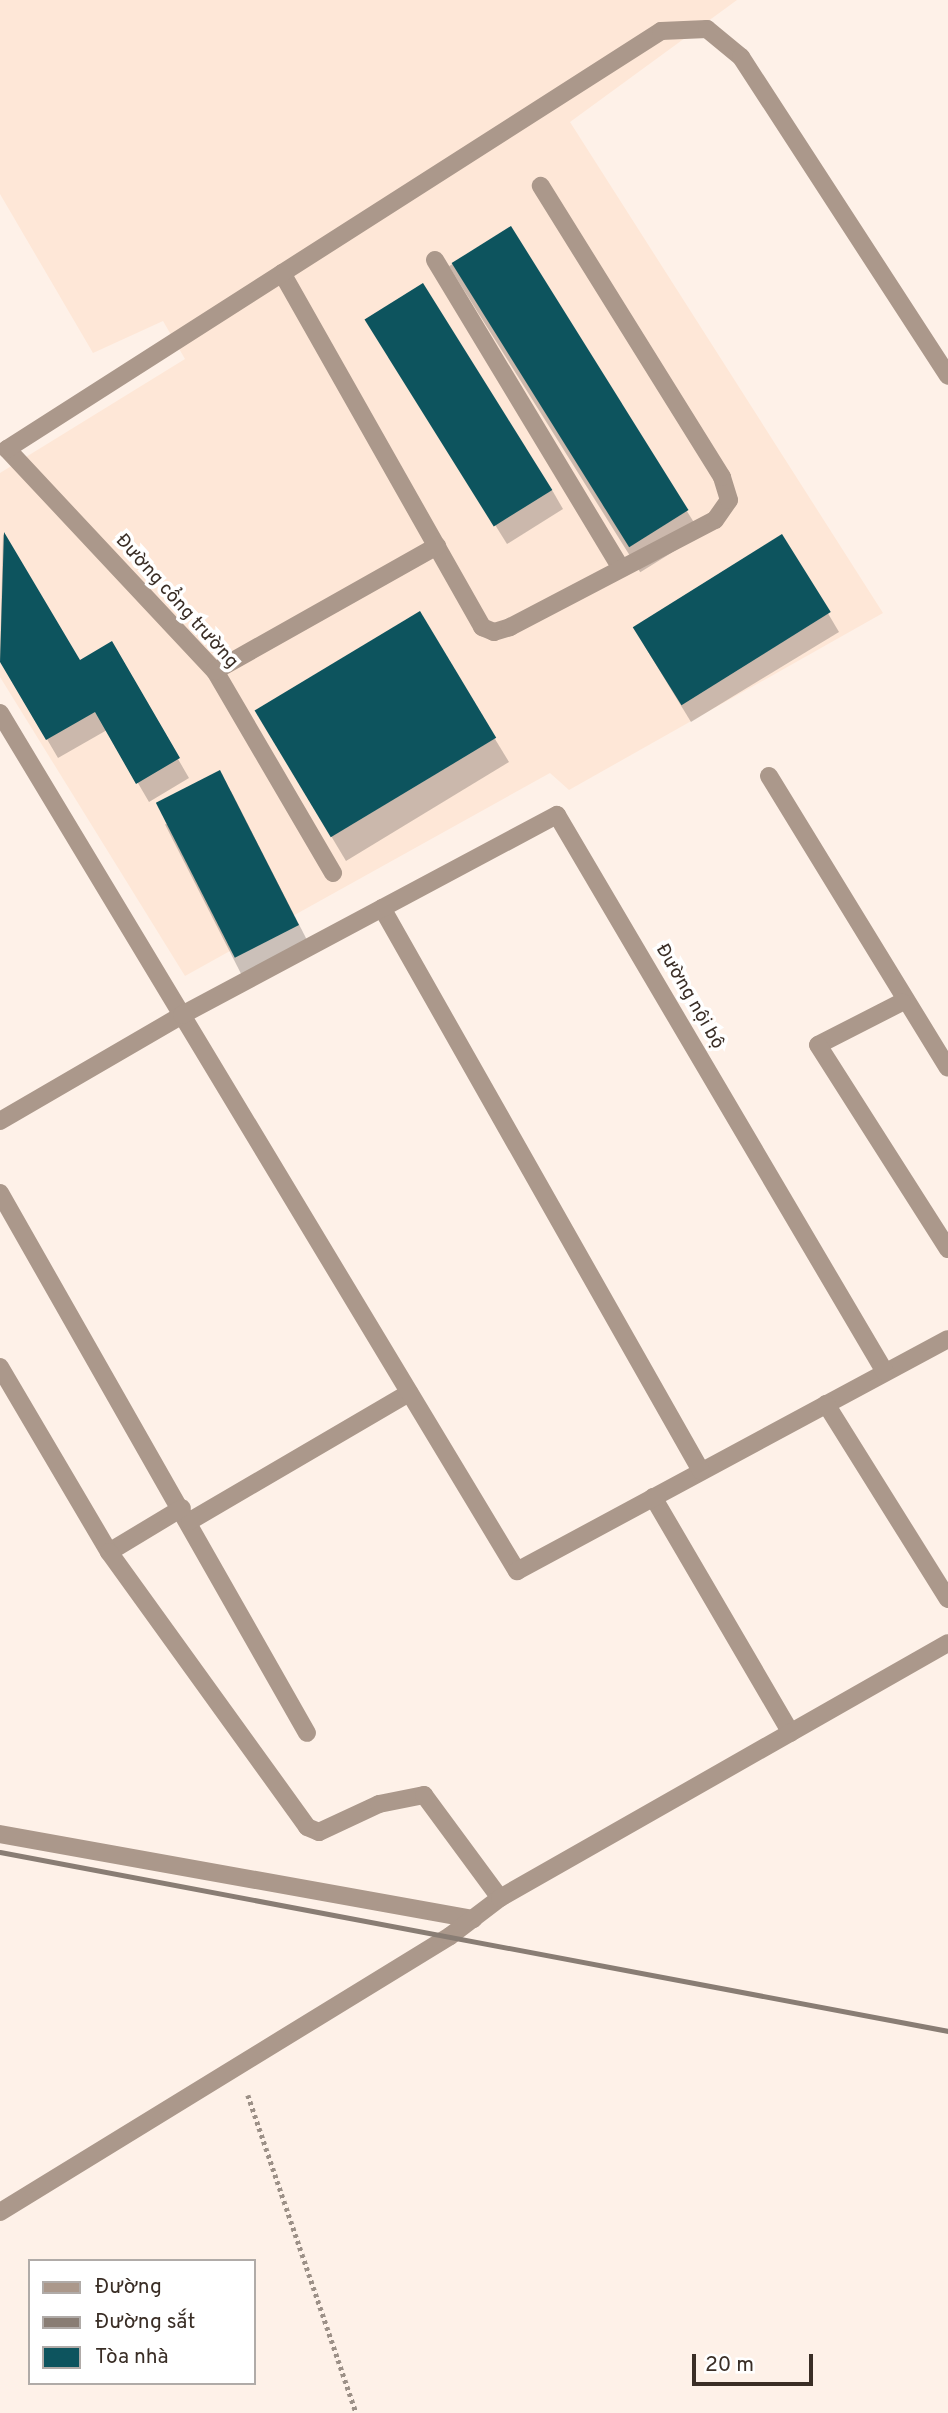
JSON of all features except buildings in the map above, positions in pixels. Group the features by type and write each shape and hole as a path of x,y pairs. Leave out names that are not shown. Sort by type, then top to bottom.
{"street":[{"path":"2,446 282,273 661,31 707,29 741,57 948,376"},
{"path":"282,273 482,627 494,632 715,520 729,500 722,477 541,186"},
{"path":"435,260 621,568"},
{"name":"Đường cổng trường","path":"2,446 215,671 333,873"},
{"path":"215,671 437,546"},
{"path":"0,713 517,1570 948,1339"},
{"path":"769,776 902,1002 948,1068"},
{"name":"Đường nội bộ","path":"0,1121 182,1015 558,814 885,1372"},
{"path":"382,908 701,1471"},
{"path":"902,1002 818,1045 948,1249"},
{"path":"0,1193 186,1514 307,1733"},
{"path":"0,1367 109,1552 307,1827 319,1832 379,1804 424,1795 500,1898"},
{"path":"109,1552 186,1514 409,1393"},
{"path":"826,1404 948,1599"},
{"path":"653,1497 791,1733"},
{"path":"0,2212 473,1919 500,1898 948,1643"},
{"path":"0,1834 473,1919"}],"path":[{"path":"238,2064 356,2413"}],"shaded area":[{"path":"0,0 737,0 570,122 883,613 569,790 550,773 185,976 0,677 0,473 185,359 163,321 93,353 0,194"}],"railway":[{"path":"0,1852 948,2031"}]}
